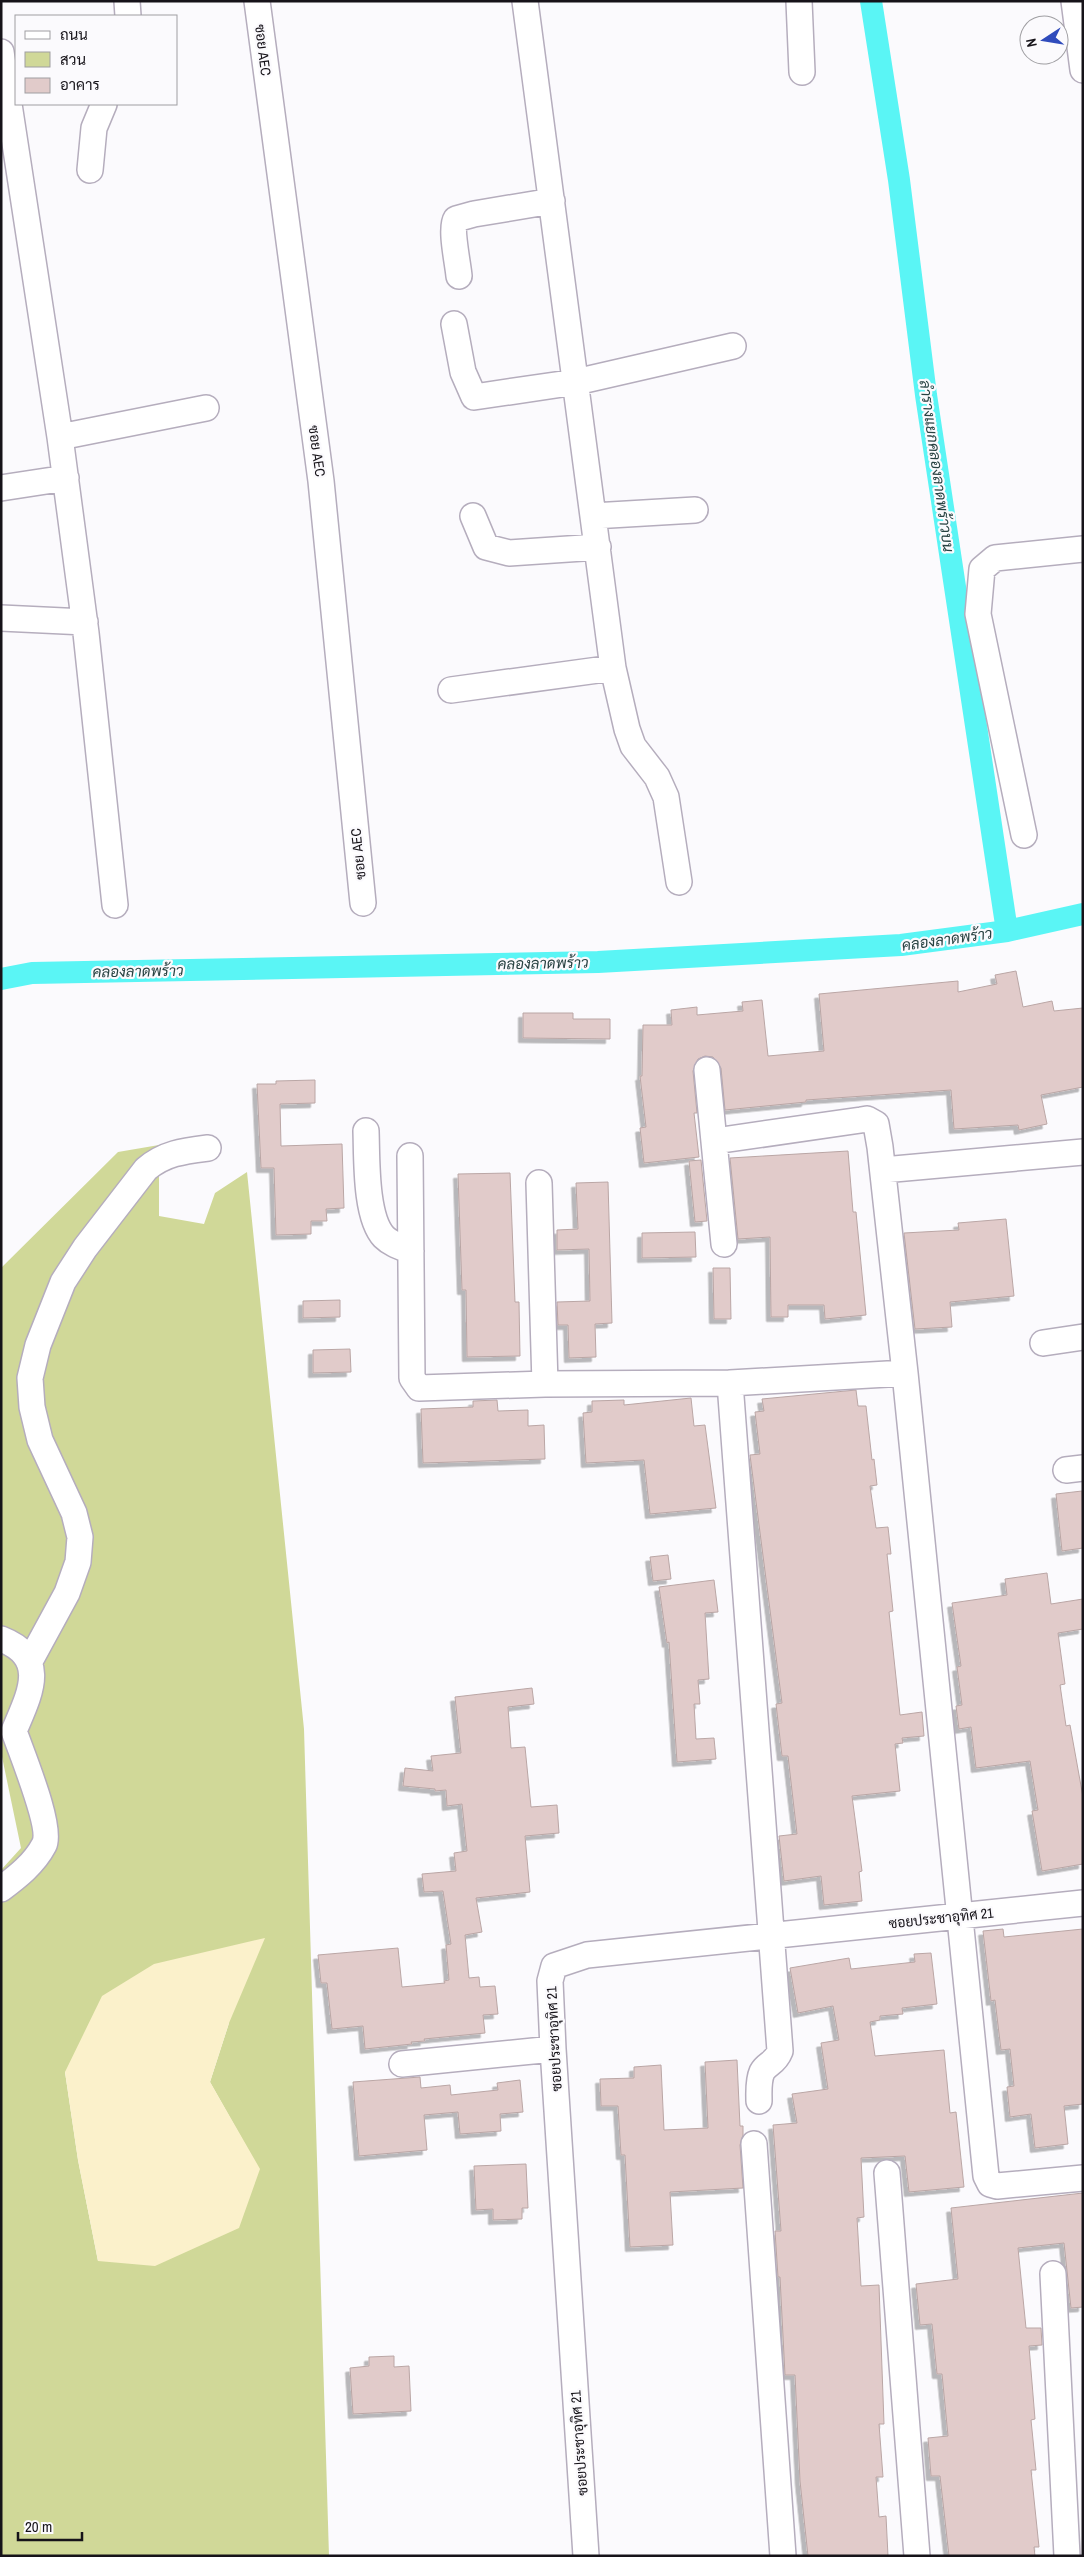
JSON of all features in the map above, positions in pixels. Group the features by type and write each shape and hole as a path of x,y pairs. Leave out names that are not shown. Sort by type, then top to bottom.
{"street":[{"path":"127,1 128,15"},
{"name":"ซอย AEC","path":"257,1 321,481 363,903"},
{"path":"525,1 614,668 633,746 657,777 666,797 679,882"},
{"path":"799,1 802,72"},
{"path":"1074,1 1083,70"},
{"path":"1,52 66,478 85,622 115,905"},
{"path":"90,170 94,128 104,105"},
{"path":"459,276 454,236 454,222 456,219 474,214 552,201"},
{"path":"454,324 462,372 474,397 576,382 733,346"},
{"path":"60,437 206,408"},
{"path":"1,488 66,478"},
{"path":"593,516 694,510"},
{"path":"473,516 486,547 509,553 598,547"},
{"path":"1024,835 978,614 982,569 995,558 1083,549"},
{"path":"1,618 85,622"},
{"path":"451,690 614,668"},
{"path":"707,1070 724,1244"},
{"path":"715,1141 867,1119 876,1124 883,1170 905,1374 986,2176 990,2184 997,2186 1083,2178"},
{"path":"366,1132 371,1202 376,1224 382,1235 390,1242 411,1251"},
{"path":"30,1661 67,1593 78,1562 80,1537 74,1513 40,1440 32,1407 30,1378 38,1345 63,1282 85,1248 146,1169 158,1159 174,1153 208,1148"},
{"path":"883,1170 1083,1152"},
{"path":"410,1156 412,1378 414,1384 426,1389 545,1384 730,1383 905,1374"},
{"path":"539,1183 545,1384"},
{"path":"1043,1343 1083,1337"},
{"path":"730,1383 780,2050 776,2060 763,2070 759,2082 759,2101"},
{"path":"1,1639 22,1651 30,1661 33,1678 30,1692 14,1731 45,1820 45,1844 23,1873 1,1889"},
{"name":"ซอยประชาอุทิศ 21","path":"586,2556 550,1981 554,1966 587,1954 1083,1903"},
{"path":"402,2064 554,2049"},
{"path":"754,2144 783,2556"},
{"path":"887,2172 917,2556"},
{"path":"1053,2274 1067,2556"}],"green space":[{"path":"159,1145 159,1216 204,1224 215,1193 247,1172 304,1729 329,2556 1,2556 1,1870 21,1848 1,1752 1,1268 118,1152","holes":["229,2023 210,2082 259,2169 98,2261 78,2160 65,2072"]}],"sand":[{"path":"265,1938 229,2023 210,2082 260,2169 239,2228 155,2266 98,2261 78,2160 65,2072 102,1996 154,1964"}],"building":[{"path":"1016,971 1023,1007 1052,1001 1054,1011 1083,1008 1083,1087 1041,1095 1047,1124 1019,1130 1018,1125 954,1129 951,1090 806,1100 806,1102 725,1110 721,1068 713,1057 705,1056 698,1059 693,1071 697,1113 694,1113 699,1157 644,1163 640,1128 646,1127 640,1076 642,1076 643,1025 672,1025 671,1010 697,1007 697,1015 743,1011 742,1002 762,1000 768,1056 824,1051 819,994 958,981 958,992 997,984 995,975"},
{"path":"523,1013 573,1013 573,1019 610,1019 610,1039 523,1038"},
{"path":"315,1080 315,1103 280,1104 281,1146 342,1144 344,1208 326,1209 327,1221 311,1221 311,1234 276,1235 274,1168 261,1168 257,1084 276,1084 276,1081"},
{"path":"848,1151 853,1212 856,1212 866,1315 825,1319 824,1305 788,1305 788,1317 771,1317 770,1237 738,1239 730,1158"},
{"path":"701,1160 707,1221 695,1222 689,1161"},
{"path":"510,1173 515,1302 519,1302 520,1356 467,1357 466,1290 462,1290 458,1174"},
{"path":"608,1182 612,1323 595,1324 596,1357 569,1358 568,1325 558,1325 557,1302 590,1301 589,1249 557,1250 557,1230 578,1229 576,1183"},
{"path":"1006,1219 1014,1296 950,1302 952,1327 915,1329 904,1233 959,1230 958,1223"},
{"path":"695,1232 696,1257 642,1258 642,1233"},
{"path":"713,1268 730,1268 731,1319 714,1319"},
{"path":"340,1300 340,1317 303,1318 303,1301"},
{"path":"350,1349 351,1372 313,1373 313,1350"},
{"path":"856,1390 858,1406 866,1406 872,1460 874,1459 877,1485 870,1486 876,1528 888,1527 891,1554 887,1554 893,1611 889,1612 900,1715 922,1712 924,1736 902,1738 903,1743 895,1744 900,1791 852,1796 862,1871 859,1872 862,1901 824,1905 821,1876 784,1881 779,1836 797,1834 788,1756 782,1756 776,1704 782,1703 750,1455 760,1454 755,1412 764,1411 762,1399"},
{"path":"691,1398 694,1426 705,1425 716,1508 650,1514 644,1460 586,1463 583,1413 592,1412 592,1401 624,1400 624,1405"},
{"path":"497,1400 498,1411 528,1410 528,1426 544,1425 545,1459 423,1463 421,1409 473,1407 473,1401"},
{"path":"1082,1491 1083,1548 1062,1551 1056,1494"},
{"path":"668,1555 671,1579 653,1581 650,1557"},
{"path":"1047,1573 1051,1604 1083,1599 1083,1629 1058,1633 1065,1684 1060,1685 1066,1726 1070,1725 1083,1797 1083,1864 1042,1871 1032,1811 1038,1810 1030,1761 976,1768 971,1727 959,1729 956,1706 962,1705 957,1667 961,1666 952,1603 1007,1595 1005,1579"},
{"path":"714,1580 718,1612 705,1613 709,1679 698,1680 700,1704 694,1704 696,1739 714,1738 716,1759 677,1762 669,1642 667,1643 659,1587"},
{"path":"532,1688 534,1704 508,1707 511,1748 525,1747 531,1807 557,1805 559,1833 525,1836 530,1892 476,1898 482,1932 465,1935 469,1978 479,1977 480,1987 495,1986 498,2014 483,2015 485,2033 424,2039 425,2041 411,2042 412,2044 365,2049 363,2026 332,2029 327,1983 321,1983 318,1955 398,1948 402,1987 445,1983 444,1981 449,1980 446,1945 451,1944 443,1891 424,1892 422,1874 456,1871 454,1853 467,1851 462,1804 447,1806 446,1790 435,1791 435,1789 403,1786 405,1768 433,1771 431,1756 461,1753 455,1697"},
{"path":"1003,1929 1004,1937 1083,1929 1083,2104 1064,2106 1068,2144 1035,2148 1031,2114 1010,2117 1007,2087 1014,2086 1010,2049 1001,2050 995,2000 991,2001 983,1931"},
{"path":"931,1953 937,2004 902,2008 903,2014 880,2016 880,2020 870,2022 875,2056 944,2050 950,2113 956,2112 964,2187 909,2192 905,2156 861,2158 864,2217 857,2218 861,2286 879,2285 884,2424 879,2424 883,2477 876,2477 879,2517 886,2516 888,2556 808,2556 800,2481 795,2375 785,2375 780,2277 778,2277 775,2231 781,2231 773,2125 797,2123 792,2094 828,2089 821,2043 839,2040 833,2006 798,2013 790,1968 849,1958 851,1969 915,1962 914,1954"},
{"path":"737,2060 740,2126 743,2126 740,2145 743,2188 670,2192 673,2245 630,2247 625,2155 621,2155 618,2106 601,2106 600,2079 634,2078 634,2067 661,2065 664,2130 708,2128 705,2062"},
{"path":"420,2077 421,2088 450,2085 451,2095 498,2090 497,2083 520,2080 523,2112 500,2114 501,2131 460,2134 458,2112 424,2115 427,2150 359,2156 353,2082"},
{"path":"526,2164 528,2208 522,2208 522,2219 493,2220 493,2209 476,2210 474,2166"},
{"path":"1083,2193 1083,2307 1071,2308 1064,2243 1018,2248 1026,2328 1041,2328 1042,2345 1029,2346 1035,2419 1031,2420 1036,2470 1031,2470 1039,2547 1034,2547 1035,2556 949,2556 940,2476 931,2476 928,2438 948,2436 942,2374 937,2374 932,2324 920,2325 916,2284 958,2279 951,2208"},
{"path":"394,2356 394,2367 409,2366 411,2411 353,2414 350,2368 369,2366 369,2357"}],"waterway":[{"name":"ลำรางแยกคลองลาดพร้าวบน","path":"871,1 899,180 926,395 1007,931"},
{"name":"คลองลาดพร้าว","path":"1,979 32,973 598,962 901,945 1007,931 1083,914"}]}
